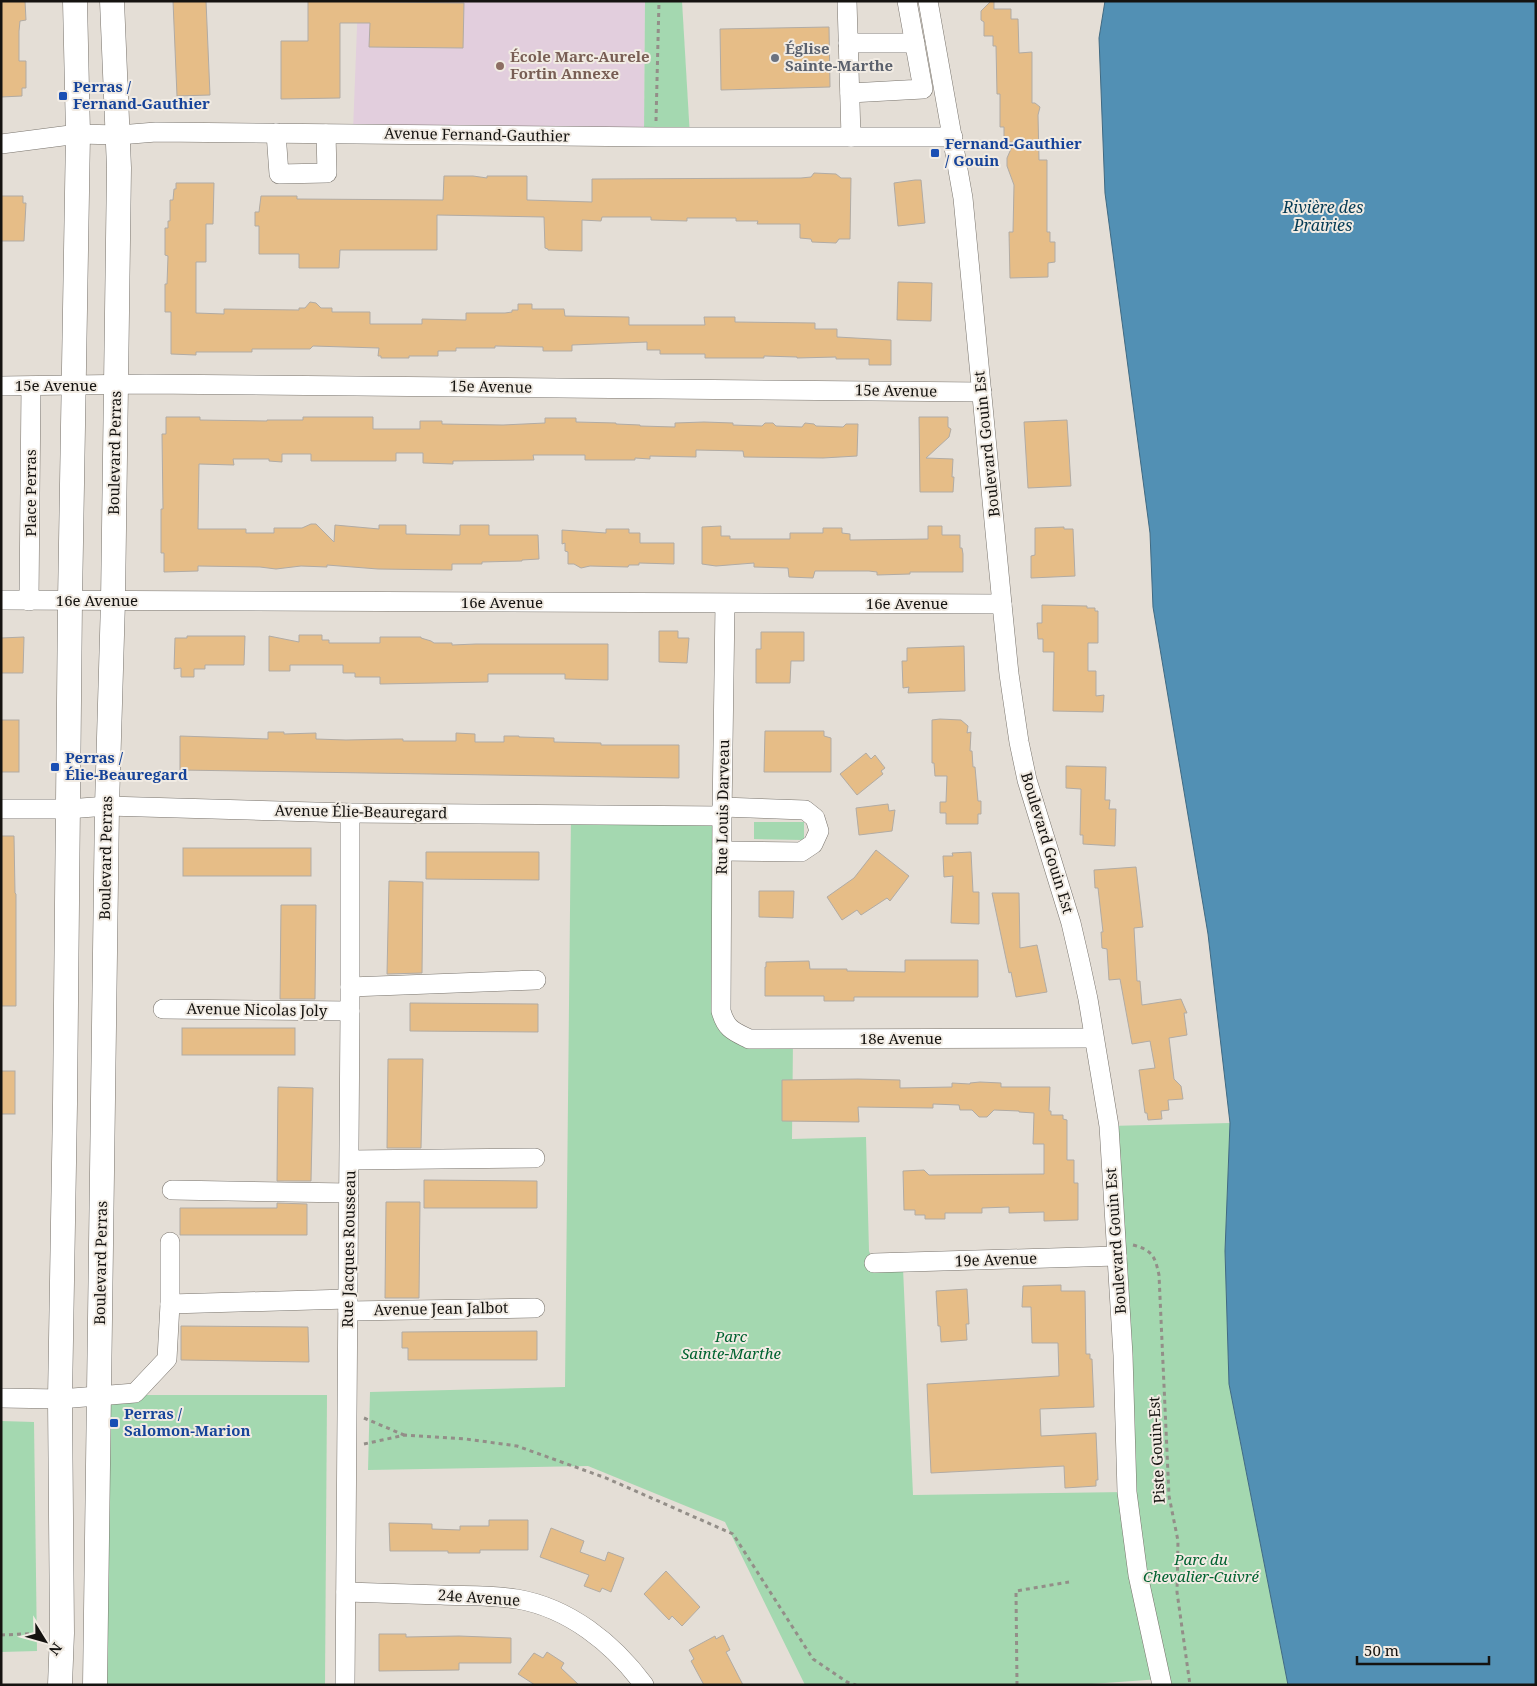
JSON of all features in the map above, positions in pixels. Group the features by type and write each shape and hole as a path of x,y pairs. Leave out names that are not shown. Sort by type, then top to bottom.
{"main road":[{"path":"60,1685 62,1633 60,1399 78,134 75,1"},
{"name":"Boulevard Perras","path":"95,1685 107,806 113,601 119,135 112,1"}],"street":[{"path":"847,1 851,137"},
{"path":"850,93 923,88 907,1"},
{"name":"Boulevard Gouin Est","path":"928,1 963,198 1009,674 1021,751 1038,816 1071,924 1088,999 1109,1126 1123,1355 1127,1492 1138,1575 1162,1685"},
{"path":"848,43 915,43"},
{"name":"Avenue Fernand-Gauthier","path":"1,144 78,134 119,135 156,132 656,137 953,136"},
{"path":"276,133 279,174 327,173 326,134"},
{"name":"15e Avenue","path":"1,386 75,384 116,386 146,384 982,392"},
{"name":"Place Perras","path":"29,601 31,386"},
{"name":"16e Avenue","path":"1,600 70,602 1002,604"},
{"name":"Rue Louis Darveau","path":"721,1011 725,604"},
{"name":"Avenue Élie-Beauregard","path":"1,810 68,809 107,806 350,813 805,810 815,818 819,830 813,844 801,852 722,851"},
{"name":"Rue Jacques Rousseau","path":"345,1685 350,1160 350,813"},
{"path":"350,987 536,980"},
{"name":"Avenue Nicolas Joly","path":"163,1009 350,1011"},
{"name":"18e Avenue","path":"721,1011 724,1022 731,1030 749,1039 1094,1038"},
{"path":"350,1160 535,1158"},
{"path":"172,1190 349,1193"},
{"path":"1,1398 60,1399 135,1393 166,1359 170,1304 170,1242"},
{"name":"19e Avenue","path":"874,1263 1116,1248"},
{"name":"Avenue Jean Jalbot","path":"170,1304 348,1304 535,1308"},
{"name":"24e Avenue","path":"346,1592 481,1596 536,1604 573,1620 600,1638 626,1662 644,1685"}],"path":[{"path":"656,137 659,1"},
{"name":"Piste Gouin-Est","path":"1116,1248 1145,1248 1155,1260 1159,1275 1169,1496 1178,1540 1177,1592 1190,1685"},
{"path":"347,1411 405,1435"},
{"path":"347,1447 405,1435 466,1439 517,1446 606,1478 733,1534 813,1658 847,1682 854,1684"},
{"path":"1017,1685 1016,1591 1069,1582"},
{"path":"1,1635 62,1633"}],"shaded area":[{"name":"École Marc-Aurele Fortin Annexe","path":"358,1 645,1 644,133 353,131"}],"green space":[{"path":"645,1 682,1 690,137 644,137"},
{"name":"Parc Sainte-Marthe","path":"571,815 722,816 731,1030 793,1039 792,1139 866,1137 869,1251 874,1263 903,1268 913,1495 1127,1492 1109,1126 1230,1123 1225,1251 1229,1384 1288,1685 1162,1685 1160,1679 1078,1685 805,1685 725,1522 588,1466 368,1470 370,1392 565,1387"},
{"path":"754,822 804,822 804,840 754,839"},
{"path":"99,1395 327,1395 325,1685 95,1685"},
{"path":"1,1421 34,1422 37,1651 1,1652"}],"water":[{"name":"Rivière des Prairies","path":"1105,1 1536,1 1536,1685 1288,1685 1229,1384 1225,1251 1230,1123 1208,934 1153,607 1150,533 1105,193 1099,38"}],"building":[{"path":"1,1 25,1 26,20 20,21 19,31 19,61 26,61 26,88 22,88 22,96 1,97"},
{"path":"173,1 206,1 210,95 177,96"},
{"path":"308,1 464,3 463,48 369,47 370,23 340,23 340,98 281,99 281,41 308,41"},
{"path":"991,1 994,1 994,9 1011,9 1011,19 1018,19 1019,53 1032,52 1032,103 1040,107 1038,115 1039,160 1047,160 1047,232 1050,232 1050,242 1055,242 1055,262 1048,263 1048,277 1010,278 1009,232 1013,232 1014,185 1007,166 1007,158 1014,142 1004,142 1004,127 1000,127 1000,94 997,94 996,46 993,46 993,36 984,36 984,22 981,20 981,11"},
{"name":"Église Sainte-Marthe","path":"829,27 830,87 721,90 720,29"},
{"path":"814,173 836,174 841,178 851,178 850,239 839,239 836,243 812,242 811,239 800,238 800,224 757,224 758,221 736,221 736,218 687,218 687,221 651,220 651,217 602,217 601,221 582,220 582,251 548,250 545,248 544,217 437,215 437,250 340,250 339,268 299,268 299,254 259,254 259,226 255,226 255,212 259,212 261,196 297,196 297,199 443,200 444,176 487,178 487,176 527,176 527,200 592,202 592,179 801,178 811,177"},
{"path":"921,180 925,223 898,226 894,183"},
{"path":"176,183 214,183 213,224 206,224 206,262 196,262 196,313 224,314 224,309 299,310 299,308 305,308 310,302 316,303 321,308 332,308 332,312 370,312 370,324 422,324 422,319 466,320 466,313 512,312 512,310 518,310 518,304 532,304 532,309 564,309 565,316 629,317 629,325 705,325 704,317 735,317 735,322 815,323 815,329 837,329 837,337 891,340 891,365 869,365 869,359 836,359 836,357 797,358 764,356 764,358 705,358 705,354 660,354 660,350 647,350 647,342 572,345 572,351 543,351 543,347 495,346 495,348 456,348 456,351 438,351 438,356 409,356 409,358 381,358 381,356 378,356 379,348 313,346 310,349 252,349 252,352 196,352 196,355 171,354 171,312 165,312 168,256 165,255 165,228 168,228 168,221 170,221 170,200 173,200"},
{"path":"1,196 23,196 23,203 26,203 24,241 1,241"},
{"path":"898,282 932,283 931,321 897,320"},
{"path":"166,417 200,417 200,420 267,421 303,420 303,417 373,417 373,429 420,429 420,421 442,421 442,424 503,425 545,423 545,418 576,418 576,422 675,427 675,423 704,422 762,426 765,423 773,423 776,426 802,427 805,423 816,426 843,427 846,424 858,424 857,456 823,458 744,457 743,451 696,450 696,457 650,456 650,459 635,458 635,460 585,460 585,455 533,455 534,460 453,461 453,464 423,463 423,453 396,453 396,461 311,461 311,454 282,454 282,462 269,461 269,459 233,459 234,465 199,464 198,529 246,529 246,533 274,533 274,528 302,528 316,524 334,542 335,525 379,529 379,525 406,525 406,534 460,535 460,525 489,525 489,535 538,535 539,559 482,562 482,564 452,564 452,570 378,569 327,565 327,567 301,566 276,569 198,566 198,571 164,572 164,553 161,553 161,509 163,509 162,434 166,434"},
{"path":"919,417 948,417 948,427 951,429 949,437 926,458 953,459 953,492 920,492"},
{"path":"1067,420 1071,486 1028,488 1024,422"},
{"path":"721,526 721,536 730,536 730,539 790,539 790,533 823,533 823,528 842,528 842,533 850,534 850,540 928,539 928,526 942,526 942,535 960,535 963,572 910,572 910,574 877,575 877,572 869,571 815,571 813,578 789,577 788,568 754,567 754,563 716,566 702,564 702,527"},
{"path":"1064,527 1064,529 1073,529 1075,576 1031,578 1031,556 1035,555 1035,528"},
{"path":"606,529 629,529 629,533 640,533 640,543 674,543 674,564 639,563 639,565 629,565 628,567 590,566 581,568 574,564 568,564 568,552 565,551 565,543 562,544 562,530 606,533"},
{"path":"1042,605 1087,606 1087,608 1095,608 1095,611 1098,611 1098,643 1088,643 1088,671 1096,671 1096,696 1104,695 1103,712 1053,711 1054,652 1043,652 1043,639 1038,639 1037,623 1042,623"},
{"path":"659,631 678,631 678,638 689,638 687,663 659,662"},
{"path":"761,632 804,632 804,661 791,661 790,683 756,683 756,649 761,649"},
{"path":"299,635 322,635 322,640 329,640 329,643 380,643 380,637 421,637 434,643 452,643 452,645 608,644 608,680 565,679 565,674 488,674 488,682 380,684 380,677 355,677 355,673 343,673 343,665 290,665 290,671 269,671 269,636 299,642"},
{"path":"187,636 245,636 244,665 205,665 205,669 194,669 194,677 181,677 181,668 174,669 175,638 187,638"},
{"path":"24,637 23,673 1,673 1,638"},
{"path":"964,646 965,691 908,693 909,687 903,688 902,661 907,661 907,648"},
{"path":"1,720 19,720 19,772 1,772"},
{"path":"932,720 961,720 968,726 967,733 971,732 970,751 972,751 973,767 975,767 978,801 981,801 981,814 978,814 978,824 946,824 946,813 940,813 940,802 946,802 947,776 935,776 934,763 932,763"},
{"path":"765,731 824,731 824,736 831,738 831,772 764,772"},
{"path":"268,732 284,732 284,734 316,733 316,739 346,740 403,739 403,741 456,741 456,733 475,734 475,742 504,742 504,736 519,736 554,738 554,742 601,743 601,745 679,745 679,778 180,770 180,736 268,739"},
{"path":"866,753 871,759 875,755 885,768 881,771 883,774 857,795 840,774"},
{"path":"1066,766 1106,767 1105,800 1110,800 1109,809 1116,809 1115,846 1083,844 1083,835 1080,835 1081,789 1066,788"},
{"path":"888,804 889,811 895,810 892,831 859,835 856,808"},
{"path":"1,836 14,836 16,1006 1,1006"},
{"path":"183,848 311,848 311,876 183,876"},
{"path":"876,850 909,876 890,901 887,898 861,915 857,910 842,920 827,897 854,878"},
{"path":"426,852 539,852 539,880 426,879"},
{"path":"971,852 973,892 979,892 979,924 951,923 953,876 944,877 943,856 953,856 952,853"},
{"path":"1136,867 1143,927 1134,928 1137,981 1140,981 1142,1005 1181,999 1187,1013 1184,1013 1187,1035 1169,1038 1174,1079 1181,1086 1183,1099 1168,1100 1169,1110 1161,1111 1162,1119 1148,1120 1147,1113 1145,1113 1139,1070 1155,1068 1150,1041 1132,1044 1120,979 1109,980 1107,949 1102,948 1101,932 1103,932 1098,888 1095,888 1094,870"},
{"path":"389,881 423,882 422,973 387,974"},
{"path":"759,891 794,891 793,918 759,917"},
{"path":"992,893 1019,893 1020,948 1037,945 1047,992 1016,997"},
{"path":"281,905 316,905 315,999 280,999"},
{"path":"905,960 978,960 978,997 854,997 854,1001 824,1001 824,996 765,996 766,962 809,961 810,969 905,972"},
{"path":"410,1003 538,1004 538,1032 410,1031"},
{"path":"182,1028 295,1028 295,1055 182,1055"},
{"path":"388,1059 423,1059 421,1148 387,1148"},
{"path":"1,1071 15,1071 15,1114 1,1114"},
{"path":"782,1080 900,1080 900,1088 952,1087 952,1083 970,1084 980,1082 1001,1083 1001,1087 1050,1087 1049,1111 1051,1111 1051,1115 1063,1115 1063,1119 1067,1120 1067,1160 1074,1160 1074,1183 1078,1183 1078,1220 1044,1221 1044,1212 1009,1213 1009,1207 982,1208 982,1213 945,1213 945,1219 925,1219 925,1215 915,1215 915,1210 904,1210 903,1171 924,1170 929,1175 1044,1174 1044,1144 1033,1144 1034,1113 994,1110 987,1117 979,1117 972,1110 960,1110 959,1105 933,1104 933,1108 858,1107 859,1122 782,1121"},
{"path":"278,1087 313,1088 311,1181 277,1181"},
{"path":"424,1180 537,1181 537,1208 424,1208"},
{"path":"386,1202 420,1202 419,1298 385,1298"},
{"path":"277,1203 307,1204 307,1235 180,1235 180,1208 277,1208"},
{"path":"1061,1285 1061,1291 1085,1291 1086,1354 1090,1354 1090,1359 1092,1359 1094,1407 1040,1409 1041,1436 1096,1433 1098,1480 1096,1480 1096,1486 1065,1488 1064,1466 931,1473 927,1384 1059,1376 1058,1343 1032,1343 1031,1307 1022,1307 1023,1286"},
{"path":"967,1289 969,1324 966,1324 967,1340 941,1342 936,1291"},
{"path":"181,1326 308,1327 309,1362 181,1360"},
{"path":"537,1331 537,1360 408,1360 408,1348 402,1348 402,1332"},
{"path":"489,1520 528,1520 528,1550 480,1550 480,1553 390,1551 389,1523 432,1524 432,1529 460,1530 460,1526 489,1526"},
{"path":"551,1528 584,1541 580,1552 605,1561 608,1552 624,1558 611,1592 602,1588 600,1592 584,1586 589,1575 540,1557"},
{"path":"666,1571 700,1607 682,1626 672,1616 669,1620 644,1594"},
{"path":"379,1634 406,1634 406,1637 459,1636 511,1638 511,1663 459,1663 459,1670 379,1671"},
{"path":"723,1635 730,1650 726,1652 743,1685 704,1685 691,1661 694,1659 689,1650 715,1636 716,1639"},
{"path":"547,1652 564,1663 561,1668 579,1685 535,1685 518,1674 534,1653 543,1658"}],"place":[{"name":"Église Sainte-Marthe","path":"775,58"},
{"name":"École Marc-Aurele Fortin Annexe","path":"500,66"},
{"name":"Perras / Fernand-Gauthier","path":"63,96"},
{"name":"Fernand-Gauthier / Gouin","path":"935,153"},
{"name":"Perras / Élie-Beauregard","path":"55,767"},
{"name":"Perras / Salomon-Marion","path":"114,1423"}],"park label":[{"name":"Parc du Chevalier-Cuivré","path":"1201,1568"}]}
